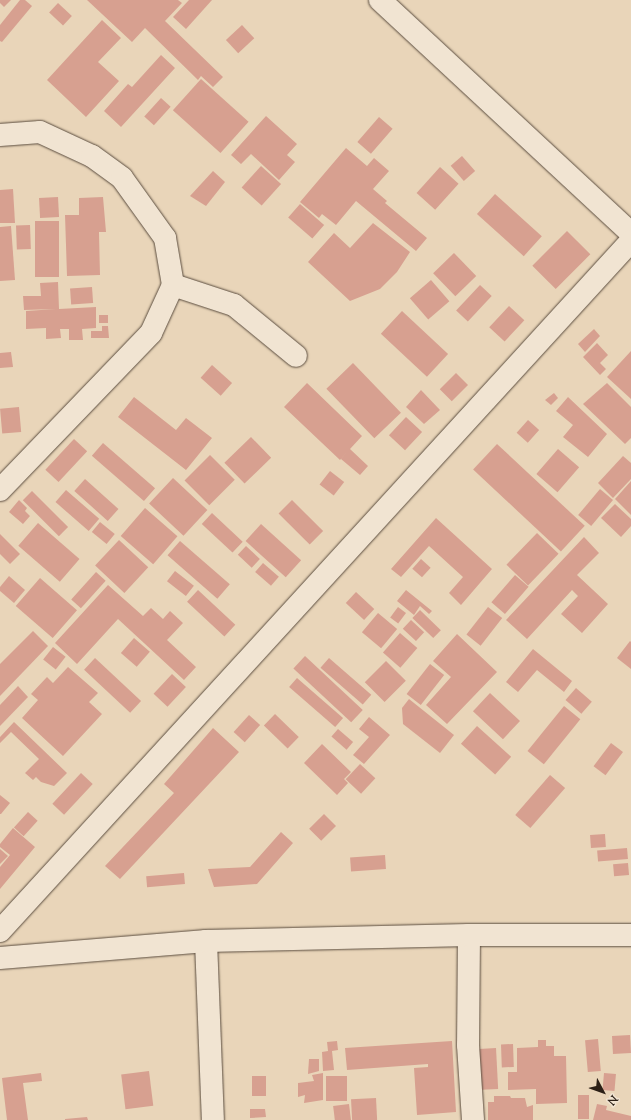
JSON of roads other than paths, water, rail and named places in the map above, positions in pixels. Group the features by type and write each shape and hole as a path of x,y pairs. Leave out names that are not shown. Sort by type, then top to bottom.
{"street":[{"path":"380,0 631,233"},
{"path":"0,135 40,132 92,156 122,178 165,238 173,285 151,333 0,490"},
{"path":"0,931 631,241"},
{"path":"173,285 234,305 296,356"},
{"path":"469,935 468,1045 473,1120"},
{"path":"0,958 206,941 469,935 631,935"},
{"path":"206,941 213,1120"}]}
